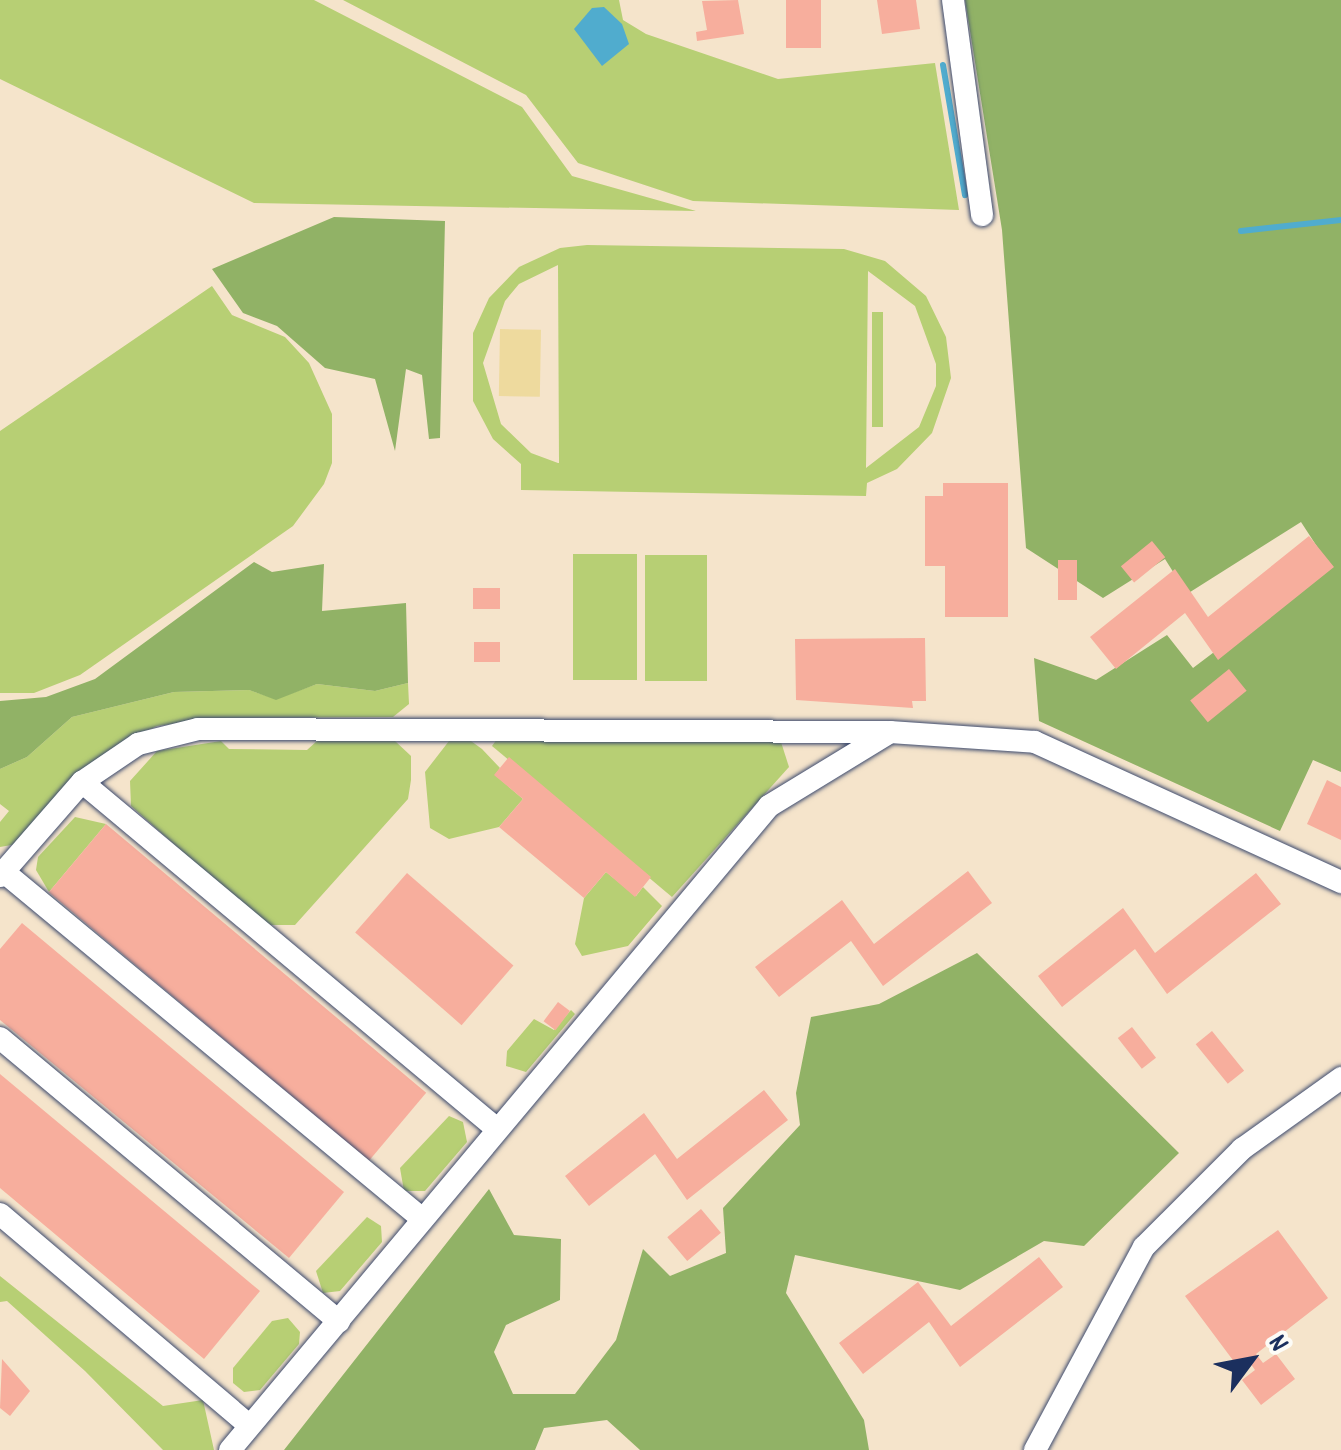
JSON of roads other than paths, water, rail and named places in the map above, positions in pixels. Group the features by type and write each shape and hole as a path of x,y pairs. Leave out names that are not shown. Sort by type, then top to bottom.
{"street":[{"path":"953,0 982,215"},
{"path":"421,1218 2,874 82,782 138,744 198,729 890,732 1035,742 1341,882"},
{"path":"230,1450 769,806 890,732"},
{"path":"82,782 497,1129"},
{"path":"0,1038 339,1321"},
{"path":"1035,1450 1144,1247 1242,1149 1341,1078"},
{"path":"0,1214 250,1424"}],"water":[{"path":"604,7 622,24 629,44 602,66 574,29 592,8"}],"waterway":[{"path":"943,65 965,195"},
{"path":"1241,231 1341,220"}]}
